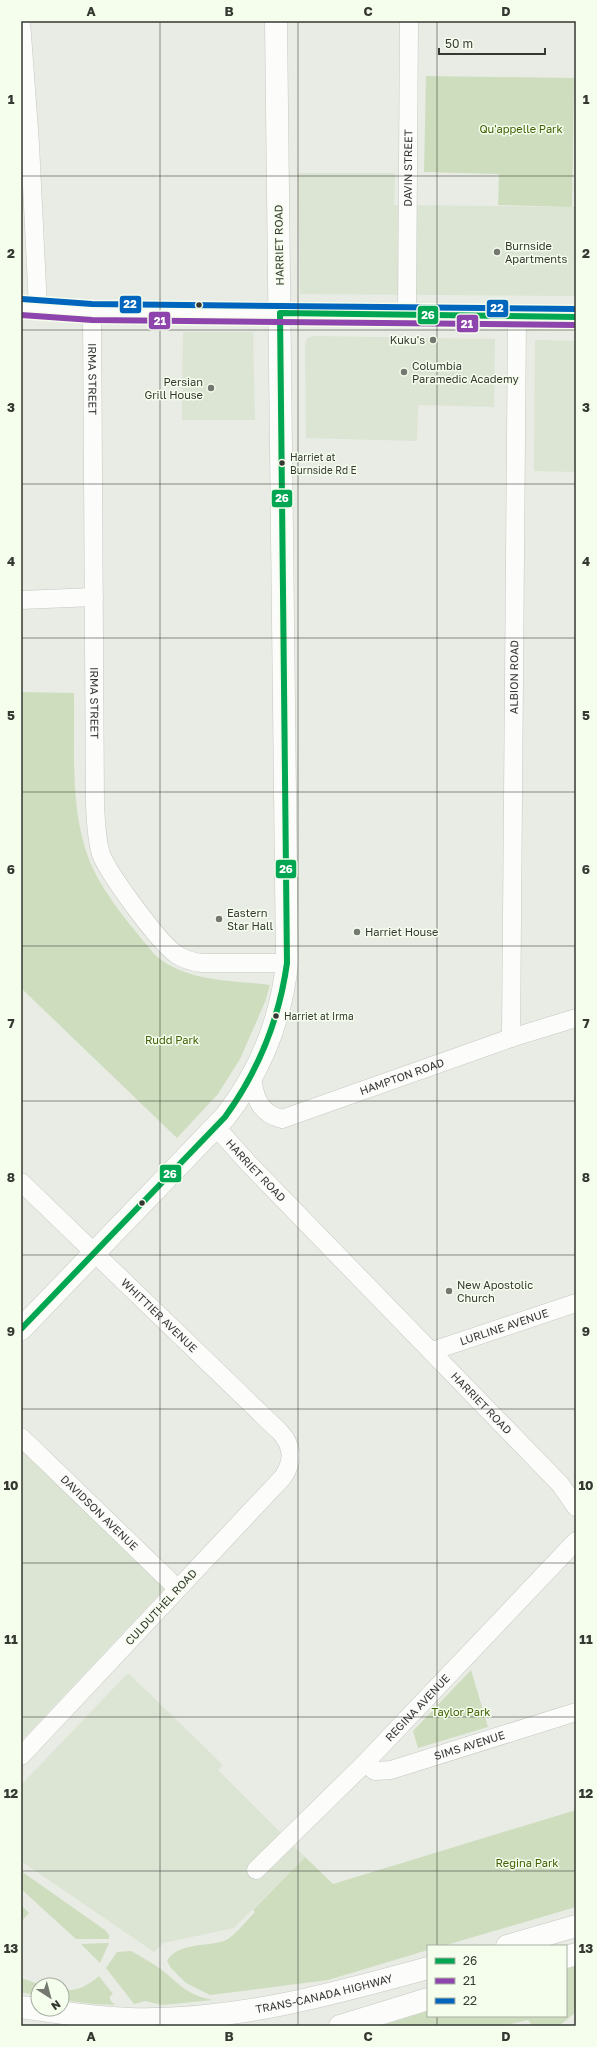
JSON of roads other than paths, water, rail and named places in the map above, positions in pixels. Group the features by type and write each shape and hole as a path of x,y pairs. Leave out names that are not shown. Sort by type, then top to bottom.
{"main road":[{"name":"HARRIET ROAD","path":"216,1127 232,1107 252,1076 276,1023 282,1004 287,963 276,21"},
{"path":"29,307 92,312 576,317"},
{"path":"21,1329 216,1127"},
{"path":"510,1945 576,1926"},
{"name":"TRANS-CANADA HIGHWAY","path":"21,2007 97,2017 131,2019 219,2015 263,2009 309,2000 427,1968"},
{"path":"340,2026 427,1999"}],"street":[{"path":"21,21 30,144 29,307"},
{"name":"DAVIN STREET","path":"407,315 409,21"},
{"name":"IRMA STREET","path":"92,312 95,805 98,842 110,873 164,943 182,958 202,963 287,963"},
{"name":"ALBION ROAD","path":"511,1038 517,317"},
{"path":"21,600 94,597"},
{"name":"HAMPTON ROAD","path":"252,1076 253,1092 258,1103 271,1117 282,1119 511,1038 576,1018"},
{"name":"HARRIET ROAD","path":"216,1127 254,1169 560,1484 576,1506"},
{"name":"WHITTIER AVENUE","path":"21,1182 280,1432 288,1442 292,1454"},
{"name":"LURLINE AVENUE","path":"432,1351 576,1303"},
{"name":"DAVIDSON AVENUE","path":"21,1437 178,1589"},
{"name":"CULDUTHEL ROAD","path":"21,1756 283,1477 289,1466 292,1454"},
{"name":"REGINA AVENUE","path":"256,1870 365,1763 576,1541"},
{"name":"SIMS AVENUE","path":"365,1763 375,1771 392,1770 576,1712"}],"place":[{"name":"Burnside Apartments","path":"497,252"},
{"name":"Kuku's","path":"433,340"},
{"name":"Columbia Paramedic Academy","path":"404,372"},
{"name":"Persian Grill House","path":"211,388"},
{"name":"Harriet at Burnside Rd E","path":"282,463"},
{"name":"Eastern Star Hall","path":"219,919"},
{"name":"Harriet House","path":"357,932"},
{"name":"Harriet at Irma","path":"276,1016"},
{"name":"New Apostolic Church","path":"449,1291"}],"park label":[{"name":"Qu'appelle Park","path":"521,129"},
{"name":"Rudd Park","path":"172,1040"},
{"name":"Taylor Park","path":"461,1712"},
{"name":"Regina Park","path":"527,1863"}]}
